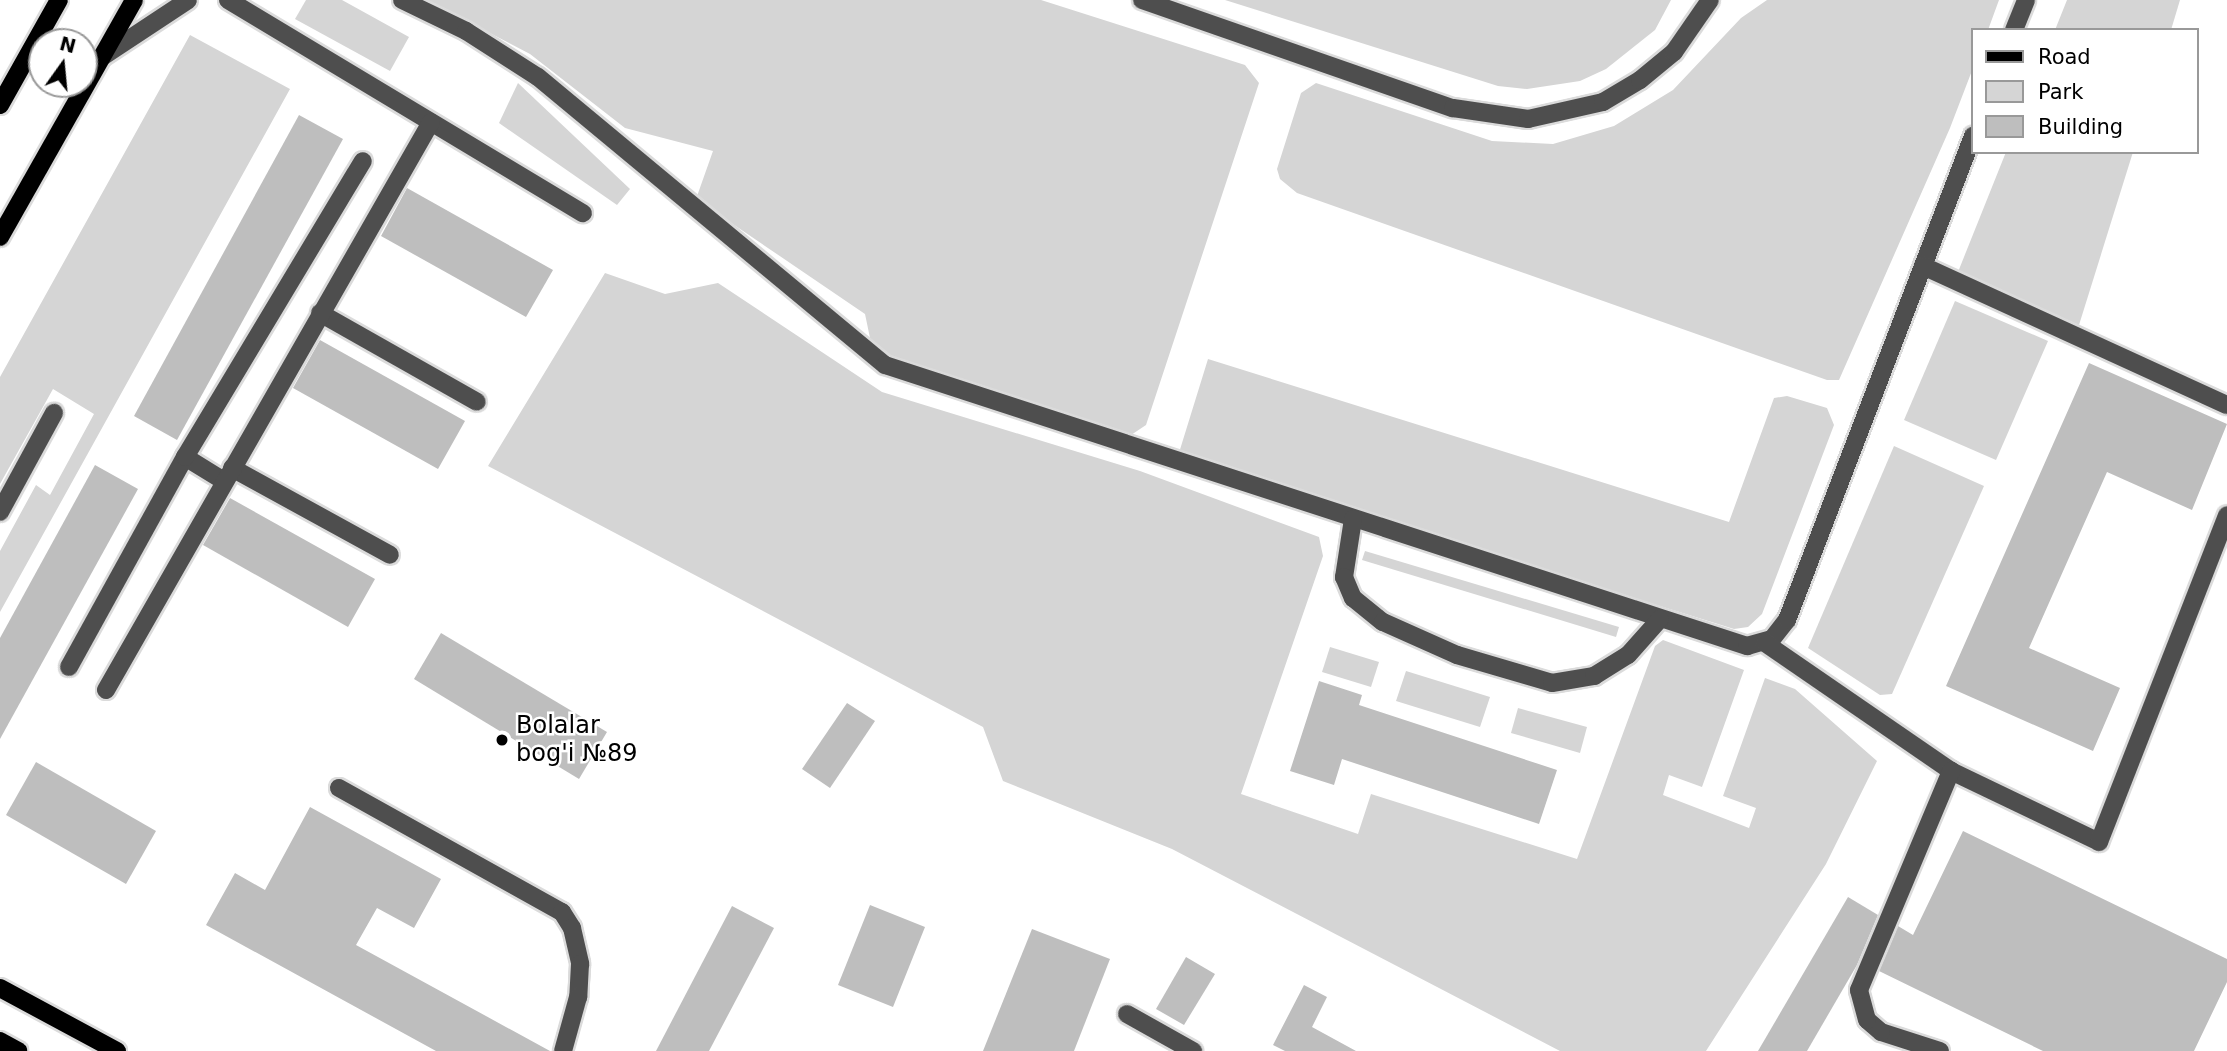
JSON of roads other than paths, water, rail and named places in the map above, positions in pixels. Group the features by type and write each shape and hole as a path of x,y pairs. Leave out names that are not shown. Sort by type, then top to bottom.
{"main road":[{"path":"0,105 59,0"},
{"path":"0,237 134,0"},
{"path":"0,988 117,1051"},
{"path":"0,1041 18,1051"}],"street":[{"path":"102,57 188,0"},
{"path":"228,0 583,213"},
{"path":"402,0 466,32 538,76 886,365 1660,619 1740,644 1765,643 1951,771 2099,842 2227,515"},
{"path":"1142,0 1453,108 1528,119 1603,102 1640,80 1674,52 1710,0"},
{"path":"2015,28 2026,0"},
{"path":"106,690 431,122"},
{"path":"1765,643 1787,620 1972,139"},
{"path":"69,667 185,457 363,161"},
{"path":"1923,266 2227,405"},
{"path":"320,313 477,402"},
{"path":"0,512 54,413"},
{"path":"185,457 228,475 390,555"},
{"path":"1353,519 1344,577 1353,598 1383,622 1457,655 1552,683 1594,676 1628,656 1660,619"},
{"path":"1940,1051 1881,1032 1867,1020 1859,990 1951,771"},
{"path":"339,788 562,912 572,928 580,964 579,997 563,1051"},
{"path":"1127,1014 1193,1051"}],"place":[{"name":"Bolalar bog'i №89","path":"502,740"}]}
